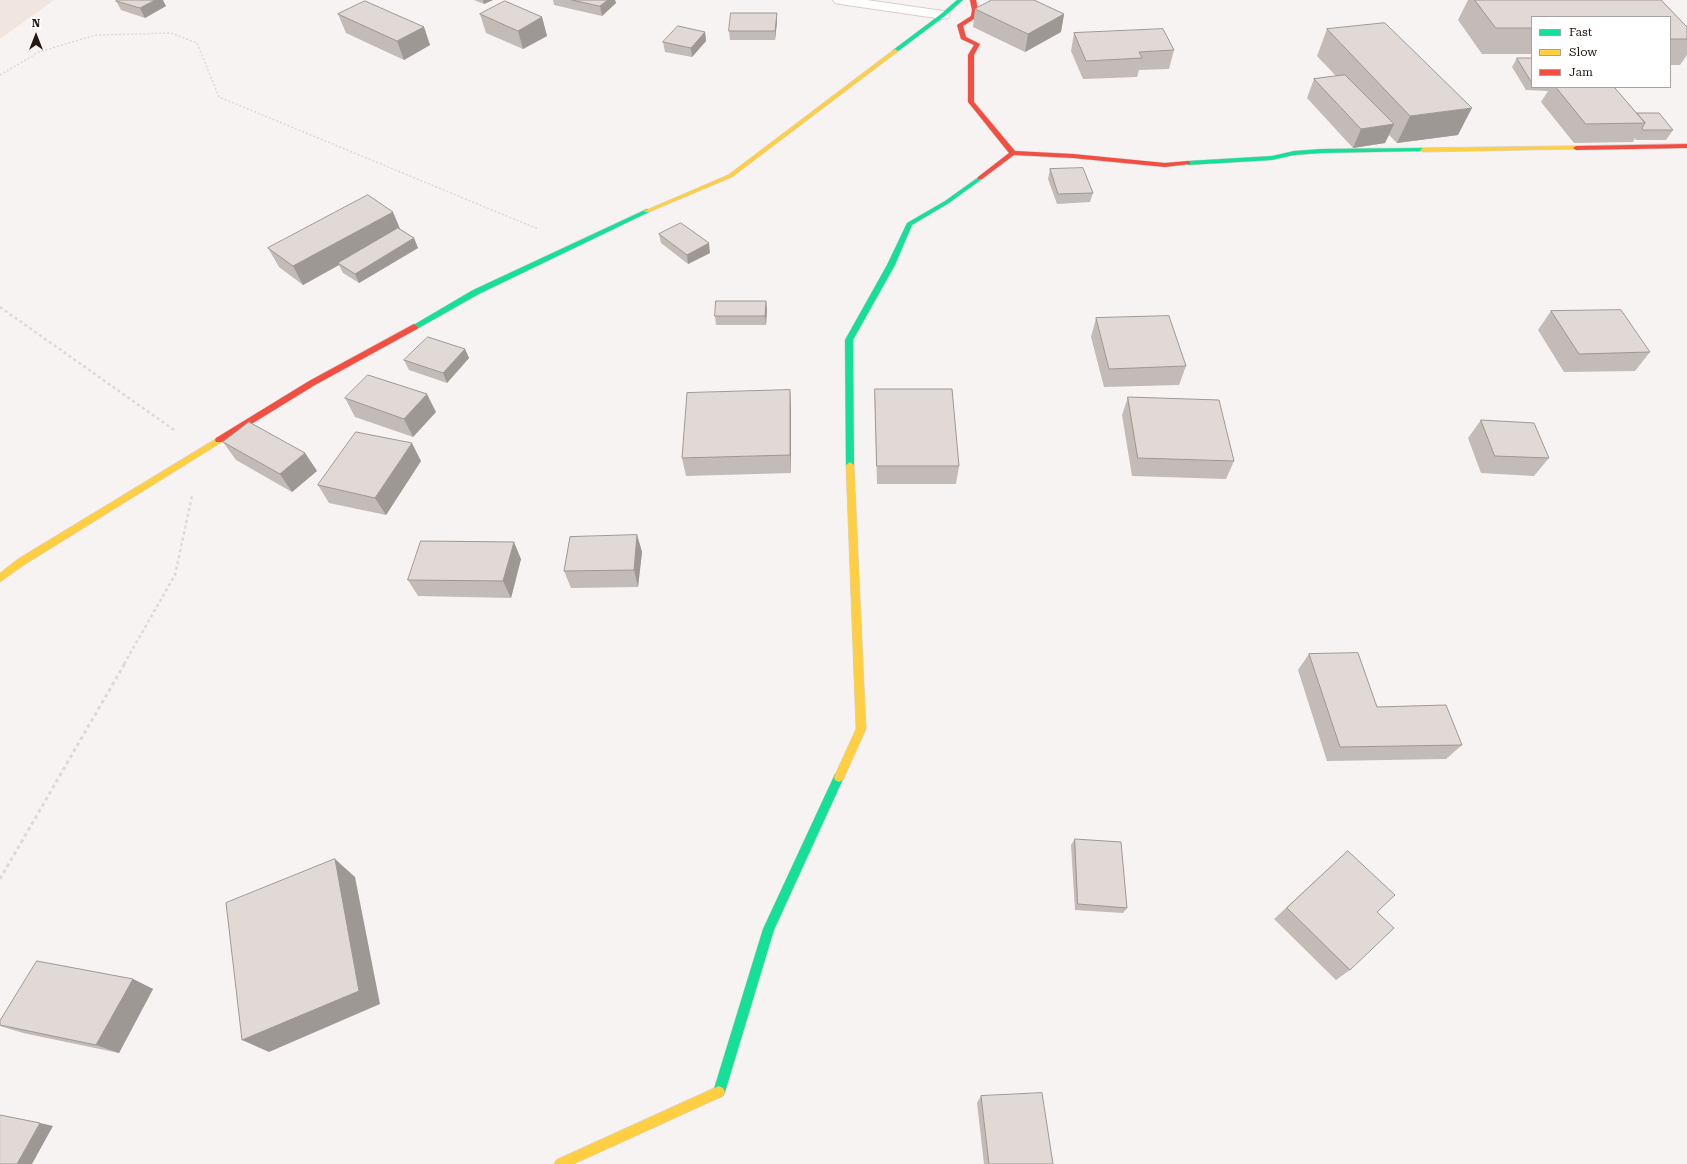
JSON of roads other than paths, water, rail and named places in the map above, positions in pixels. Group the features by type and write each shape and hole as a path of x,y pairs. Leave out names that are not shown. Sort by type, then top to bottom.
{"street":[{"path":"840,0 943,15"},
{"path":"0,578 22,562 312,383 469,296 656,207 730,176 943,15 960,0"},
{"path":"973,0 975,10 974,17 960,25 963,38 977,44 971,55 971,102 1013,153"},
{"path":"560,1164 719,1093 768,928 861,729 853,556 849,340 890,265 909,224 947,202 1013,153 1073,156 1165,165 1216,160 1272,158 1294,153 1322,151 1687,146"}]}
